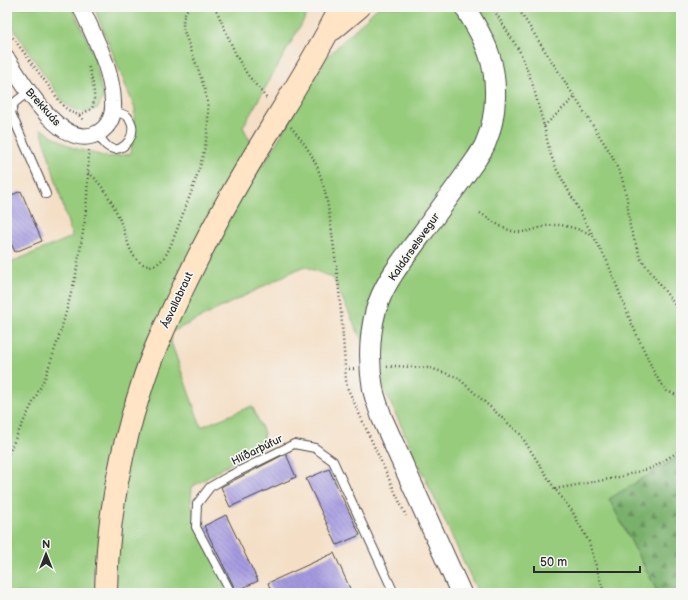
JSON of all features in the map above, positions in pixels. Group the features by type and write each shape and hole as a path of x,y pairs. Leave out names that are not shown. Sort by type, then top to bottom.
{"main road":[{"name":"Ásvallabraut","path":"106,593 106,571 111,519 118,470 143,381 164,327 202,248 229,198 326,36 341,7"},
{"name":"Ásvallabraut","path":"326,36 359,7"}],"street":[{"path":"81,7 101,51 111,80 113,111 110,122 98,133"},
{"name":"Kaldárselsvegur","path":"454,7 468,13 481,33 489,53 494,71 495,96 493,118 486,141 478,158 390,278 379,302 372,324 370,369 373,390 382,418 461,593"},
{"name":"Brekkuás","path":"7,59 28,92 63,129 79,136 89,137 98,133"}],"lane":[{"path":"28,92 14,103 11,113 46,194"},
{"path":"98,133 107,146 112,148 118,148 128,142 132,136 131,121 127,117 113,111"},
{"name":"Hlíðarþúfur","path":"231,593 196,527 197,504 210,487 294,444 315,448 332,461 394,593"}],"path":[{"path":"88,172 97,180 113,205 134,256 142,263 149,266 158,264 166,255 193,186 204,152 208,127 208,103 203,82 186,37 183,23 185,12 189,7"},
{"path":"215,7 247,74 270,103"},
{"path":"492,7 520,52 532,82 550,153 557,170 607,261 631,322 654,374 667,391 681,397"},
{"path":"517,7 611,154 622,178 627,199 630,227 641,259 681,312"},
{"path":"7,27 11,35 64,107 79,115 83,121"},
{"path":"79,115 92,109 94,102 94,92 88,64"},
{"path":"544,126 574,98"},
{"path":"7,457 44,378 59,337 68,305 76,274 85,220 89,148"},
{"path":"480,213 502,227 512,231 529,231 552,225 576,228 592,234"},
{"path":"345,369 370,369 394,366 430,368 457,377 520,434 555,489 572,511 590,542 604,593"},
{"path":"555,489 614,478 652,468 681,450"},
{"path":"681,499 678,506 678,516 681,523"}],"green space":[{"path":"7,7 72,7 94,55 103,97 98,108 86,113 75,110 65,104 7,17"},
{"path":"94,7 308,7 306,16 243,127 263,166 325,59 378,7 681,7 681,455 609,499 658,593 478,593 333,278 304,266 172,332 171,342 201,427 252,406 264,433 261,445 192,487 191,503 202,535 232,593 7,593 7,259 9,263 72,237 41,129 73,148 108,157 131,154 135,109"},
{"path":"681,455 681,593 658,593 609,499"}],"building":[{"path":"21,191 42,241 15,252 7,234 7,197"},
{"path":"285,454 296,477 230,507 221,487"},
{"path":"329,469 360,535 337,545 306,479"},
{"path":"226,515 258,581 236,591 204,526"},
{"path":"334,553 352,593 272,593 268,583"}]}
